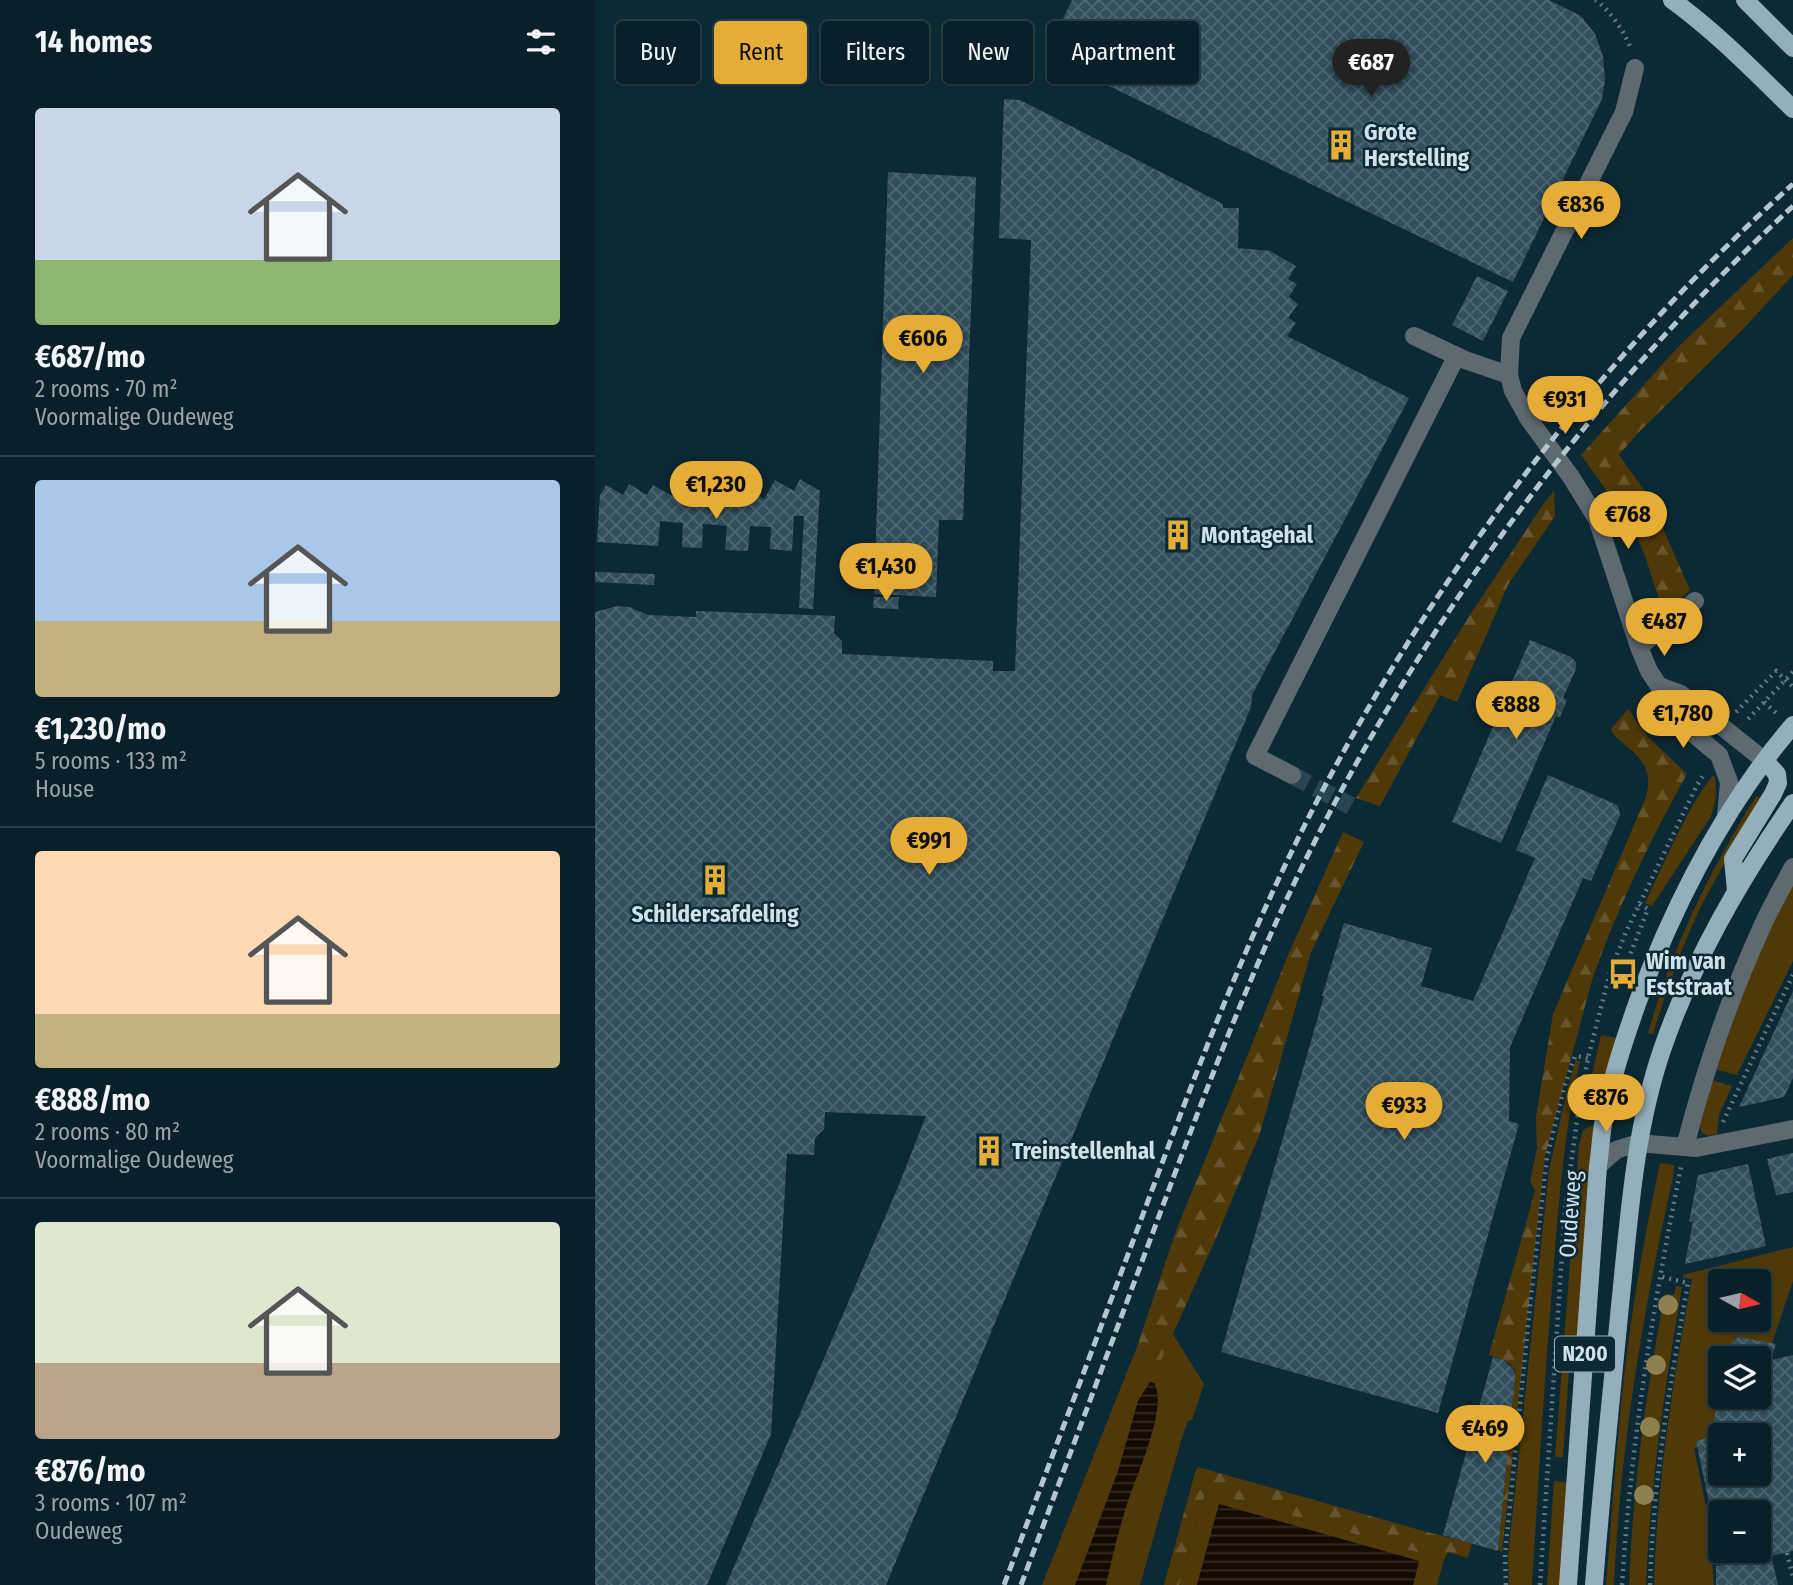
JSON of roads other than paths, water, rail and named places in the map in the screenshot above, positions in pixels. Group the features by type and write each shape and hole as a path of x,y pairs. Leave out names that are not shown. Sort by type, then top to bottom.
{"main road":[{"path":"1672,0 1728,46 1793,109"},
{"path":"1745,0 1793,48"},
{"name":"Oudeweg","path":"1568,1585 1598,1166 1603,1124 1624,1041 1673,914 1726,816 1793,725"},
{"path":"1736,891 1733,859 1778,783 1777,774 1765,761"},
{"name":"N200","path":"1594,1585 1625,1253 1638,1143 1649,1093 1661,1050 1692,977 1736,891 1793,803"}],"street":[{"path":"1636,68 1624,112 1511,338 1509,375 1513,391 1528,418 1571,477 1597,519 1639,646 1649,671 1659,686 1667,712 1719,755 1729,782 1726,816"},
{"path":"1414,337 1457,357 1509,375"},
{"path":"1292,775 1255,756 1457,357"},
{"path":"1639,646 1696,601"},
{"path":"1659,686 1681,694 1765,761"},
{"path":"1685,1146 1702,1083 1728,1007 1761,927 1793,867"},
{"path":"1598,1166 1616,1150 1638,1143 1696,1147 1793,1129"}],"tunnel":[{"path":"1292,775 1351,806"}],"railway":[{"path":"1004,1585 1181,1112 1244,956 1291,853 1363,717 1414,633 1469,552 1527,472 1588,395 1653,322 1722,251 1793,184"},
{"path":"1021,1585 1226,1040 1302,867 1350,775 1457,598 1517,514 1581,432 1648,354 1719,278 1793,206"}],"place":[{"name":"Grote Herstelling","path":"1341,145"},
{"name":"Montagehal","path":"1178,535"},
{"name":"Schildersafdeling","path":"715,880"},
{"name":"Wim van Eststraat","path":"1623,974"},
{"name":"Treinstellenhal","path":"989,1151"}]}
